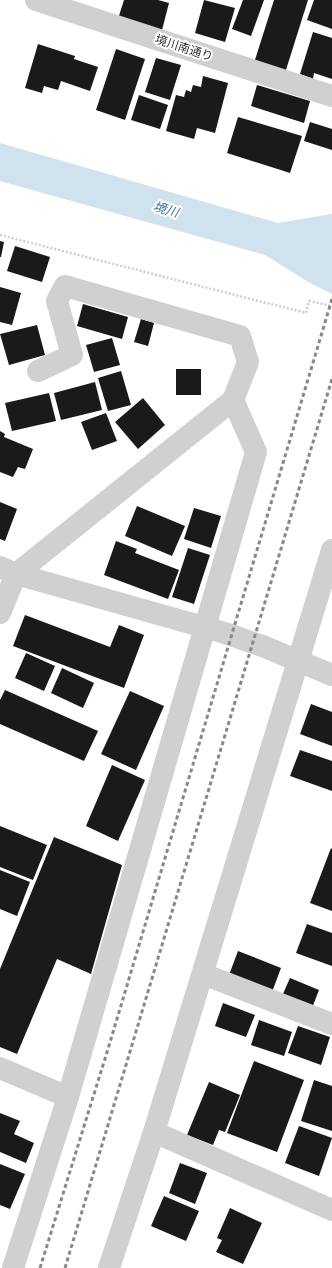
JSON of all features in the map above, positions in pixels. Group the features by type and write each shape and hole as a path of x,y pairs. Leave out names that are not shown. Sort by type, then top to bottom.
{"street":[{"name":"境川南通り","path":"36,0 332,96"},
{"path":"0,613 8,571 233,400 248,362 240,336 65,286 57,301 72,356 38,371"},
{"path":"13,1268 68,1097 256,452 233,400"},
{"path":"108,1268 154,1132 332,550"},
{"path":"8,571 205,628 265,647 332,675"},
{"path":"203,974 332,1024"},
{"path":"0,1068 68,1097"},
{"path":"154,1132 332,1210"}],"path":[{"path":"0,235 306,313 310,301 332,306"}],"water":[{"name":"境川","path":"0,143 278,223 332,214 332,294 310,283 265,255 0,181"}],"building":[{"path":"124,0 158,0 169,3 161,34 117,22"},
{"path":"204,0 235,8 225,42 195,33"},
{"path":"243,0 264,0 251,36 232,29"},
{"path":"274,0 308,0 285,73 254,63"},
{"path":"314,0 332,0 332,29 307,20"},
{"path":"313,32 332,38 332,79 314,73 313,79 300,74"},
{"path":"38,44 75,56 74,59 98,67 90,91 61,81 58,90 44,86 42,93 25,88"},
{"path":"116,49 145,59 125,120 96,110"},
{"path":"156,58 181,65 170,100 145,92"},
{"path":"203,76 228,83 215,133 197,128 194,139 166,131 176,95 184,97 186,90 191,92 193,85 201,87"},
{"path":"257,85 310,101 304,123 251,106"},
{"path":"139,95 168,105 160,129 131,120"},
{"path":"238,117 302,136 290,173 227,153"},
{"path":"310,122 332,129 332,150 304,141"},
{"path":"0,241 4,242 1,257 0,257"},
{"path":"15,246 50,257 42,282 7,271"},
{"path":"0,287 21,293 12,325 0,322"},
{"path":"83,304 128,317 122,339 77,326"},
{"path":"141,319 154,323 148,346 134,342"},
{"path":"37,325 45,355 9,365 0,334"},
{"path":"112,338 120,365 94,372 86,345"},
{"path":"176,369 201,369 201,395 176,395"},
{"path":"121,371 131,405 108,411 98,378"},
{"path":"95,382 102,410 61,420 54,393"},
{"path":"49,393 56,421 12,431 5,403"},
{"path":"143,398 165,425 138,449 115,422"},
{"path":"106,413 117,441 92,450 81,422"},
{"path":"0,431 5,434 4,437 33,449 25,469 18,467 13,477 0,472"},
{"path":"0,502 17,509 5,541 0,539"},
{"path":"137,506 185,526 172,556 125,536"},
{"path":"194,508 221,516 211,548 184,539"},
{"path":"116,541 137,549 135,553 179,570 168,599 104,575"},
{"path":"188,548 210,555 194,604 172,597"},
{"path":"25,615 110,647 119,625 144,635 124,688 13,646"},
{"path":"26,653 55,666 44,691 15,678"},
{"path":"62,668 94,683 83,708 51,693"},
{"path":"5,690 98,731 84,761 0,724 0,700"},
{"path":"130,691 164,706 136,770 101,754"},
{"path":"311,704 332,712 332,746 300,734"},
{"path":"300,750 332,761 332,791 290,776"},
{"path":"112,765 145,780 118,841 86,826"},
{"path":"0,826 47,845 33,880 0,867"},
{"path":"54,837 122,865 91,974 57,959 17,1054 0,1047 0,969"},
{"path":"331,848 332,849 332,911 310,903"},
{"path":"0,870 30,882 17,916 0,909"},
{"path":"307,924 332,933 332,966 296,953"},
{"path":"238,951 281,968 272,992 229,975"},
{"path":"290,978 319,990 312,1008 282,996"},
{"path":"223,1003 255,1015 246,1037 215,1026"},
{"path":"259,1020 292,1032 284,1056 251,1045"},
{"path":"298,1026 330,1037 321,1065 288,1053"},
{"path":"254,1061 304,1080 277,1152 227,1133"},
{"path":"314,1080 332,1086 332,1131 301,1121"},
{"path":"209,1082 240,1095 225,1132 219,1130 213,1145 187,1135"},
{"path":"0,1113 20,1121 14,1134 34,1143 26,1163 0,1152"},
{"path":"299,1126 332,1138 319,1176 285,1163"},
{"path":"180,1163 207,1173 195,1204 169,1193"},
{"path":"0,1164 25,1174 10,1209 0,1205"},
{"path":"164,1196 199,1211 186,1241 151,1226"},
{"path":"230,1208 262,1223 243,1264 216,1252 222,1240 217,1238"}],"railway":[{"path":"40,1268 108,1049 332,299"},
{"path":"65,1268 332,379"}]}
